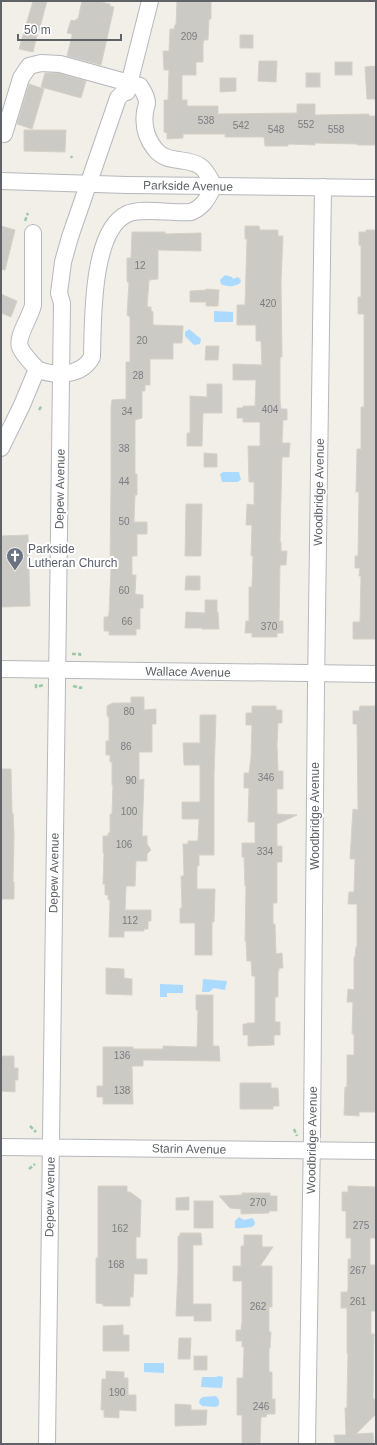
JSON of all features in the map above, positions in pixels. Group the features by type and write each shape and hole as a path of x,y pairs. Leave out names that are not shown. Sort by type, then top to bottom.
{"street":[{"name":"Depew Avenue","path":"47,1444 62,303 59,292 63,262 70,237 94,184 128,101 125,90 150,1"},
{"path":"4,134 21,78 29,66 41,62 60,64 125,90 140,86 146,97 147,103 144,126 148,140 156,151 168,158 193,163 200,166 205,171 214,186 207,200 197,210 191,212 141,211 128,213 118,220 112,228 105,244 97,270 94,292 92,357 88,364 71,373 61,374 43,372 37,369 20,348 19,342 30,316 32,305 33,233"},
{"name":"Parkside Avenue","path":"1,181 94,184 376,188"},
{"name":"Woodbridge Avenue","path":"308,1444 323,187"},
{"path":"1,448 22,405 37,369"},
{"name":"Wallace Avenue","path":"1,669 376,674"},
{"name":"Starin Avenue","path":"1,1147 376,1151"}],"path":[{"path":"39,410 42,405"},
{"path":"71,654 80,654"},
{"path":"36,687 45,685"},
{"path":"70,685 81,688"},
{"path":"30,1126 36,1132"},
{"path":"294,1129 297,1136"},
{"path":"29,1169 35,1164"}],"water":[{"path":"225,275 232,277 233,279 238,277 241,280 240,283 231,286 221,284 220,280"},
{"path":"214,311 233,312 233,322 214,322"},
{"path":"189,329 201,339 200,344 194,345 185,336 185,332"},
{"path":"223,472 239,472 241,480 237,482 222,482 220,474"},
{"path":"203,979 227,981 225,990 214,988 209,992 202,992"},
{"path":"160,984 183,985 183,993 167,993 167,997 160,997"},
{"path":"239,1217 244,1220 252,1218 255,1224 252,1227 235,1228 235,1221"},
{"path":"144,1363 164,1363 164,1373 144,1372"},
{"path":"202,1377 223,1377 222,1388 201,1387"},
{"path":"216,1396 219,1400 219,1405 216,1407 202,1406 199,1403 200,1399 203,1397"}],"building":[{"path":"33,1 47,1 33,52 19,49"},
{"path":"82,1 96,1 110,4 110,6 114,7 101,65 67,56 72,34 67,33 71,20 75,21 78,19"},
{"path":"177,1 211,1 211,19 209,19 208,40 204,40 203,44 203,62 196,62 196,75 182,75 182,100 187,100 187,106 218,106 218,114 297,113 297,104 315,104 315,115 369,114 369,116 376,116 376,145 315,143 315,145 288,144 288,146 265,146 264,137 225,137 225,134 183,134 183,138 167,139 167,133 164,132 164,100 168,100 169,70 164,70 163,51 169,51 170,29 174,29 176,25"},
{"path":"240,35 253,35 253,48 240,48"},
{"path":"259,61 277,61 276,82 258,81"},
{"path":"335,62 352,62 352,75 335,75"},
{"path":"376,66 376,99 367,99 365,67"},
{"path":"45,73 58,73 86,81 81,98 41,87"},
{"path":"306,73 320,73 320,87 306,87"},
{"path":"220,78 236,78 236,91 220,92"},
{"path":"29,84 44,89 32,129 17,124"},
{"path":"24,130 66,130 65,152 24,151"},
{"path":"1,226 15,230 5,270 1,269"},
{"path":"245,226 259,226 260,230 278,230 278,236 283,236 281,282 282,357 280,357 280,400 281,409 287,409 287,420 283,420 282,443 290,443 289,457 282,457 280,542 281,551 287,551 286,565 280,565 279,621 283,621 283,633 277,633 277,637 252,637 252,633 245,633 246,621 249,621 249,587 252,587 253,556 251,556 252,525 246,525 247,504 254,505 254,482 249,482 248,446 260,446 260,422 243,422 243,418 237,418 237,408 243,408 243,406 255,406 256,380 233,380 233,364 262,365 261,341 256,341 256,325 237,325 237,305 245,305 247,239 245,239"},
{"path":"366,230 376,230 376,639 353,639 353,622 360,622 361,576 359,576 360,568 355,568 355,556 358,556 359,492 356,492 357,449 361,449 361,407 364,407 364,314 358,314 358,297 361,297 361,246 359,245 359,232 366,232"},
{"path":"132,232 165,232 165,234 201,233 201,251 158,250 158,279 149,280 147,307 151,307 153,312 153,325 183,326 182,343 173,343 173,359 150,359 150,385 145,385 145,391 142,391 142,418 135,420 135,474 137,474 137,495 135,495 134,522 147,522 147,534 137,534 137,556 132,556 132,575 136,575 135,594 143,595 143,608 140,608 140,629 136,629 136,635 109,635 109,631 104,631 104,617 108,617 109,614 111,568 111,407 112,400 126,399 126,362 130,362 130,317 127,315 129,282 127,282 127,258 131,258"},
{"path":"206,289 219,290 218,306 206,306 206,302 190,302 190,291"},
{"path":"1,294 17,301 11,317 1,313"},
{"path":"206,346 219,346 218,360 205,360"},
{"path":"207,384 222,384 222,413 203,413 202,446 187,446 187,433 190,433 190,396 207,397"},
{"path":"204,453 217,454 217,467 204,467"},
{"path":"186,504 202,504 201,556 185,556"},
{"name":"Parkside Lutheran Church","path":"28,535 30,606 1,607 1,536"},
{"path":"186,576 200,576 200,590 185,590"},
{"path":"205,600 217,600 219,629 185,628 186,612 205,613"},
{"path":"131,697 144,697 144,710 156,709 156,724 152,724 152,752 139,752 139,780 144,779 142,836 147,836 147,844 151,850 147,854 147,861 136,861 135,886 126,886 125,910 151,910 151,921 148,921 148,929 144,929 144,931 124,931 124,937 109,937 110,900 108,900 108,895 105,895 105,884 103,884 103,836 108,836 108,833 110,833 113,785 112,762 110,762 110,755 106,755 106,741 109,741 109,718 107,715 107,706 113,703 131,703"},
{"path":"252,706 276,706 276,710 282,710 282,723 278,723 277,744 278,771 283,771 283,789 277,789 277,814 297,815 277,824 277,846 282,846 282,862 277,862 277,903 273,903 273,924 275,924 276,954 282,953 283,968 279,968 278,971 278,997 275,997 275,1022 280,1022 280,1035 274,1035 274,1045 248,1046 248,1035 243,1035 243,1024 255,1023 255,976 252,976 251,961 247,961 245,941 246,886 244,857 242,857 242,843 255,843 255,822 248,822 249,788 244,788 244,773 249,773 252,725 246,725 246,713 252,713"},
{"path":"360,706 376,706 376,1112 359,1112 359,1116 344,1115 345,1087 347,1087 347,1055 354,1055 354,1034 352,1034 353,1002 347,1002 348,989 354,990 354,957 357,947 357,904 348,904 349,892 354,892 355,859 350,859 353,809 358,810 357,724 353,724 353,711 359,711"},
{"path":"200,715 216,715 214,855 199,855 199,866 197,866 197,889 215,889 214,922 212,922 212,955 195,955 195,923 180,923 180,908 182,908 181,876 184,876 183,844 188,844 188,841 198,841 199,819 182,819 182,802 200,802 200,765 184,765 183,743 200,743"},
{"path":"1,769 11,769 14,836 14,899 1,899"},
{"path":"106,968 124,969 124,978 132,979 132,995 106,994"},
{"path":"196,995 213,995 213,1046 219,1046 220,1061 143,1060 143,1066 132,1066 133,1104 103,1104 103,1097 97,1097 97,1086 103,1086 103,1047 163,1049 163,1046 197,1047 198,1010 196,1010"},
{"path":"1,1056 14,1056 14,1068 18,1068 18,1080 15,1080 15,1092 1,1091"},
{"path":"240,1083 271,1083 271,1088 278,1088 279,1106 273,1106 273,1109 240,1109"},
{"path":"98,1186 127,1186 127,1192 130,1192 141,1200 140,1237 136,1237 136,1259 147,1259 147,1274 134,1274 133,1297 130,1297 130,1306 103,1306 103,1304 96,1303 96,1258 98,1258"},
{"path":"348,1186 376,1187 376,1238 370,1238 370,1265 376,1265 376,1311 371,1311 371,1334 374,1334 373,1399 376,1399 376,1414 356,1434 373,1433 374,1444 335,1444 334,1435 346,1435 345,1408 347,1408 348,1353 347,1308 341,1308 341,1292 347,1292 348,1289 348,1259 351,1259 351,1238 346,1238 346,1211 342,1211 342,1192 348,1192"},
{"path":"242,1193 270,1193 270,1196 277,1196 277,1211 269,1211 269,1213 241,1214 241,1209 230,1208 219,1196 242,1195"},
{"path":"189,1197 189,1210 176,1210 176,1198"},
{"path":"194,1201 213,1201 213,1228 194,1228"},
{"path":"180,1233 201,1233 202,1245 193,1245 193,1304 211,1304 211,1321 194,1321 194,1316 176,1316 178,1236 180,1236"},
{"path":"244,1235 262,1235 262,1247 273,1247 260,1266 272,1266 272,1307 269,1307 269,1332 271,1332 269,1372 272,1372 272,1399 275,1399 275,1414 267,1414 266,1417 261,1417 260,1444 242,1444 242,1415 237,1415 237,1378 243,1378 244,1347 242,1347 242,1341 236,1341 236,1330 241,1330 242,1322 242,1281 233,1281 233,1266 241,1266 241,1246 244,1246"},
{"path":"123,1325 123,1335 129,1335 129,1351 103,1351 103,1326"},
{"path":"179,1338 191,1338 190,1359 178,1359"},
{"path":"194,1356 207,1356 207,1370 194,1370"},
{"path":"106,1371 124,1372 124,1378 128,1378 128,1395 136,1395 136,1411 119,1410 119,1418 104,1417 104,1410 101,1410 102,1379 106,1379"},
{"path":"175,1404 191,1405 191,1410 207,1410 206,1425 175,1426"}],"place":[{"name":"Parkside Lutheran Church","path":"15,571"}]}
